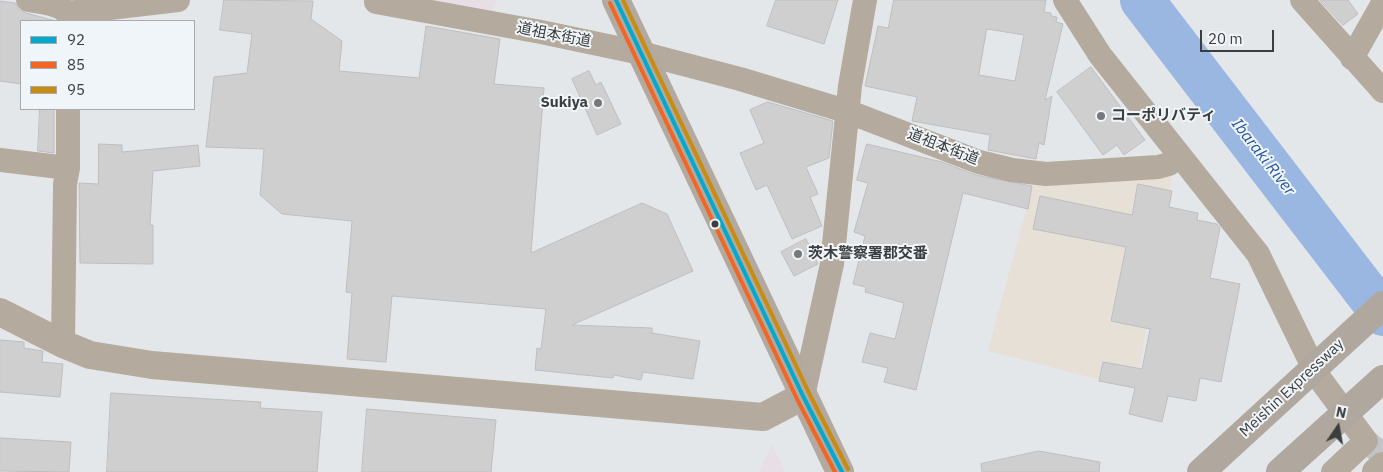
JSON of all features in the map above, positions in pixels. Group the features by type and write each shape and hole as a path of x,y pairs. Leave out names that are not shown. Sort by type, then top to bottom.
{"highway":[{"path":"616,0 803,396 840,470"},
{"name":"Meishin Expressway","path":"1201,472 1383,305"},
{"path":"1280,472 1383,379"}],"street":[{"path":"28,0 52,4 68,17 178,0"},
{"path":"0,312 63,344 90,355 152,365 763,416 803,396 832,264 849,112 850,86 866,0"},
{"path":"1065,0 1100,55 1178,156 1258,254 1317,375 1366,441 1333,472"},
{"path":"1302,0 1383,91"},
{"name":"道祖本街道","path":"376,2 541,32 641,53 740,79 849,112 979,162 1046,174 1158,167 1169,164 1178,156"},
{"path":"1352,58 1383,3"},
{"path":"63,344 68,110"},
{"path":"0,160 68,168"},
{"path":"1376,472 1383,466"}],"shaded area":[{"path":"425,0 496,0 493,13"},
{"path":"1172,174 1136,389 988,351 1033,184"},
{"path":"772,444 785,472 759,472"}],"building":[{"path":"224,0 313,1 311,19 342,41 339,71 419,78 426,26 500,39 494,84 544,88 531,253 642,203 667,214 693,271 572,325 652,328 652,333 700,341 693,379 643,372 641,380 614,375 613,378 535,370 537,348 541,349 546,309 392,296 386,362 347,359 352,293 346,292 352,221 282,214 260,195 264,149 206,147 214,77 247,73 252,34 220,30"},
{"path":"776,0 838,0 824,44 767,26"},
{"path":"894,0 1046,0 1044,12 1051,13 1051,16 1057,17 1056,22 1063,24 1045,100 1052,96 1044,145 1039,143 1036,159 988,150 990,135 912,121 917,97 865,86 878,26 888,28","holes":["987,29 1024,35 1015,81 979,75"]},
{"path":"1320,0 1348,0 1358,14 1343,25"},
{"path":"0,1 15,3 19,10 52,20 20,20 20,84 0,81"},
{"name":"コーポリバティ","path":"1091,67 1145,140 1124,155 1117,145 1103,155 1057,92"},
{"path":"589,71 596,85 601,82 621,124 597,135 572,79"},
{"path":"768,102 833,121 829,158 806,167 818,194 810,197 822,226 792,239 767,185 756,190 740,153 764,143 750,110"},
{"path":"40,110 54,110 54,153 38,151"},
{"path":"99,144 122,145 122,152 198,145 200,166 153,171 150,225 153,225 153,264 80,263 79,183 98,184"},
{"path":"867,144 942,162 976,175 1032,186 1028,209 963,193 916,390 884,382 888,368 862,362 870,333 895,339 904,303 865,292 866,287 853,284 865,236 854,232 868,183 857,180"},
{"path":"1138,184 1172,191 1169,207 1198,213 1197,220 1217,224 1220,228 1210,278 1240,284 1221,382 1200,378 1196,401 1168,396 1162,422 1129,414 1135,388 1099,381 1103,362 1142,369 1150,329 1111,321 1126,247 1033,229 1040,196 1132,215"},
{"path":"806,239 818,264 794,276 781,252"},
{"path":"0,340 24,342 24,348 43,351 42,362 63,364 60,397 0,392"},
{"path":"111,393 261,402 260,408 322,412 317,472 107,472"},
{"path":"367,409 496,420 491,472 362,472"},
{"path":"0,438 71,442 69,472 0,471"},
{"path":"1039,451 1100,462 1099,472 982,472 981,464"}],"waterway":[{"name":"Ibaraki River","path":"1142,0 1383,314"}],"tunnel":[{"path":"1366,441 1383,455"}],"transit line":[{"name":"92","path":"616,0 803,396 842,472"},
{"name":"95","path":"623,0 809,393 848,469"},
{"name":"85","path":"610,3 797,399 835,472"}],"place":[{"name":"Sukiya","path":"598,103"},
{"name":"コーポリバティ","path":"1101,116"},
{"name":"茨木警察署郡交番","path":"798,254"}]}
